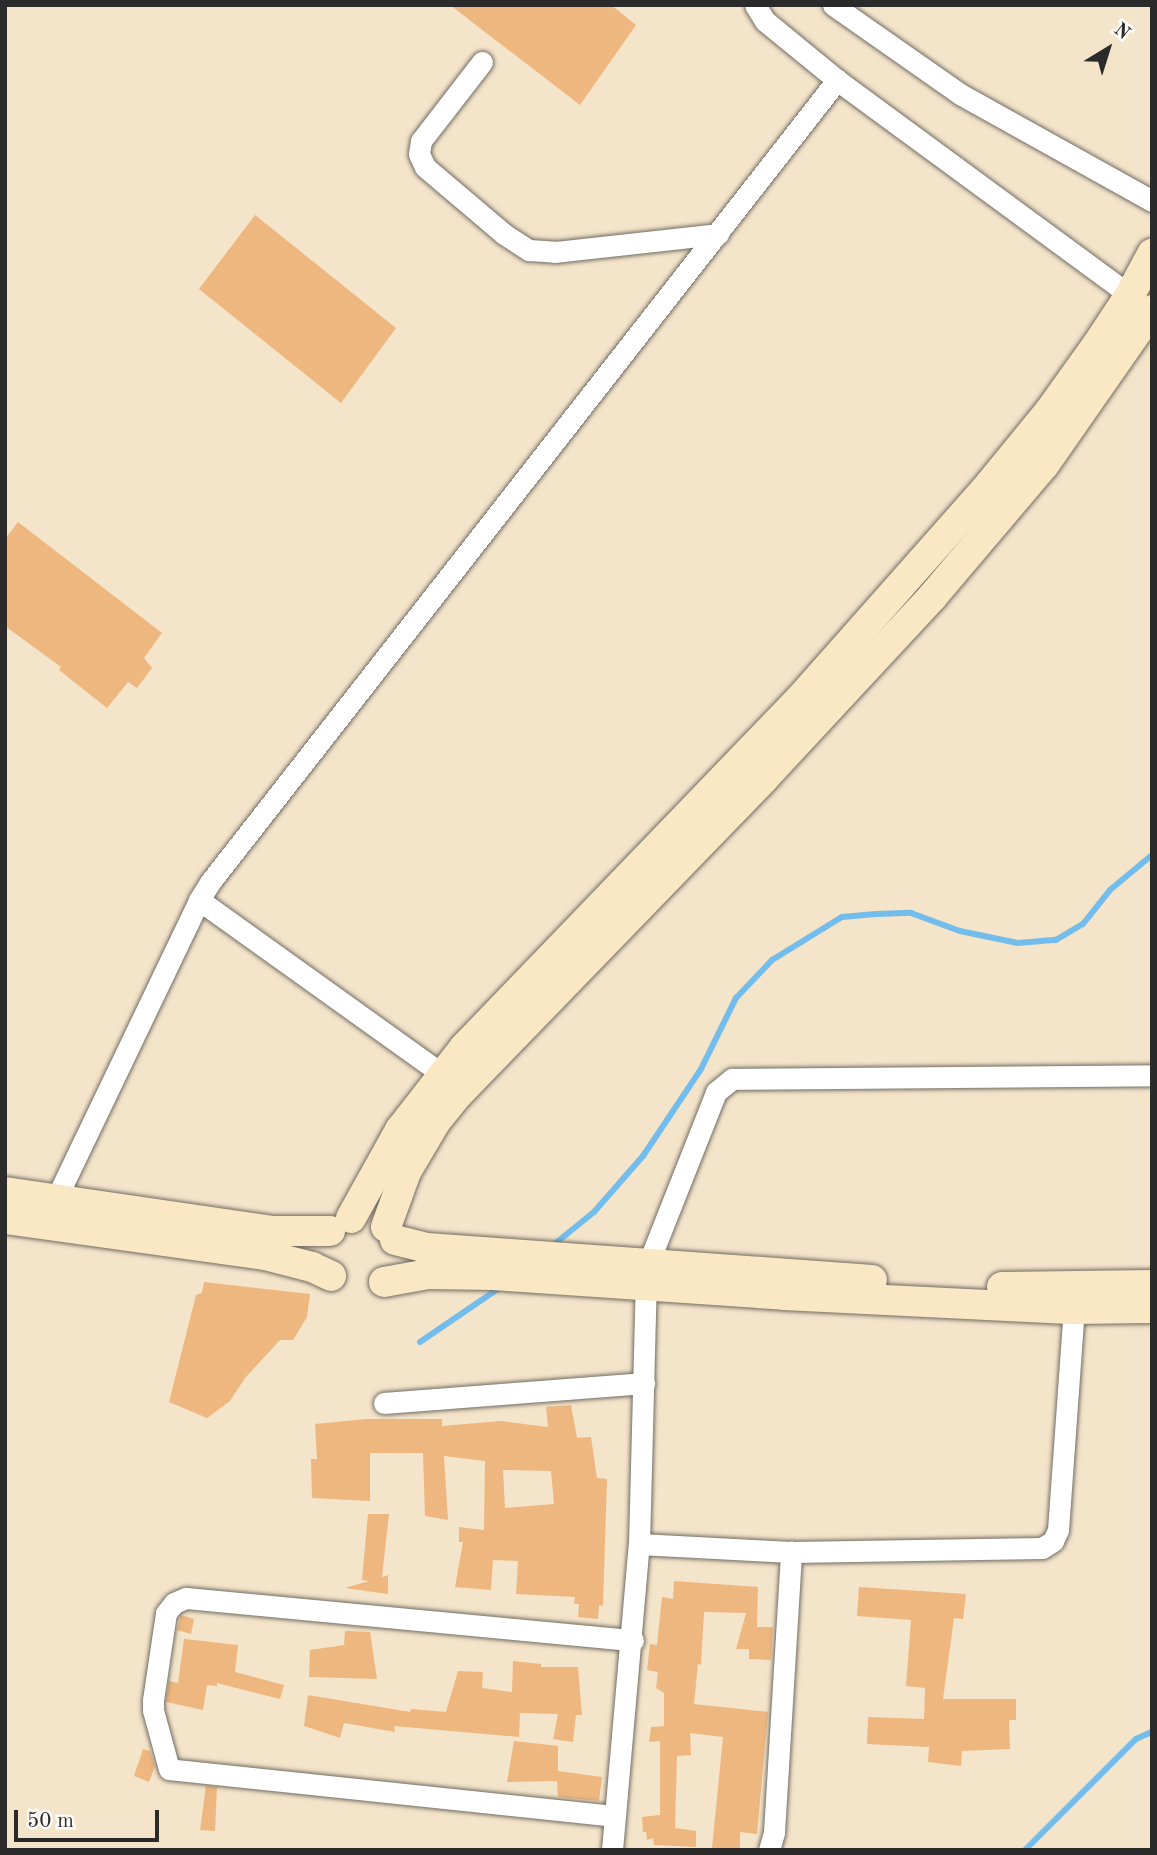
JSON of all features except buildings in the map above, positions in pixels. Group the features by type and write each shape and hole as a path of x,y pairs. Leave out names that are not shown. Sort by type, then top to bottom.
{"main road":[{"path":"357,1284 397,1258 390,1233 406,1172 436,1121 459,1093 764,778 941,586 1044,465 1144,315 1152,254"},
{"path":"357,1284 323,1252 400,1130 442,1074 801,698 907,581 1049,412 1144,315"},
{"path":"5,1192 273,1231 375,1220 390,1233 427,1248 526,1266 647,1274 964,1287 1152,1286"},
{"path":"5,1219 265,1255 312,1267 357,1284 428,1274 494,1275 554,1257 784,1295 1074,1309 1152,1308"}],"street":[{"path":"755,5 765,21 837,80 1144,315"},
{"path":"833,5 960,94 1152,201"},
{"path":"482,62 421,141 419,154 425,167 504,234 529,250 555,252 718,234"},
{"path":"55,1201 199,900 569,420 837,80"},
{"path":"199,900 442,1074"},
{"path":"612,1850 633,1640 639,1544 647,1274 716,1092 732,1079 1152,1076"},
{"path":"639,1544 791,1552 1042,1548 1053,1541 1058,1530 1074,1309"},
{"path":"384,1403 644,1383"},
{"path":"769,1850 774,1832 791,1552"},
{"path":"615,1816 169,1769 153,1710 153,1700 166,1613 174,1603 186,1598 633,1640"}],"waterway":[{"path":"552,1246 594,1212 643,1156 701,1069 736,998 772,960 842,917 876,914 911,913 960,931 1018,943 1056,940 1083,924 1110,890 1152,855"},
{"path":"420,1342 502,1286"},
{"path":"1025,1850 1136,1739 1152,1732"}]}
